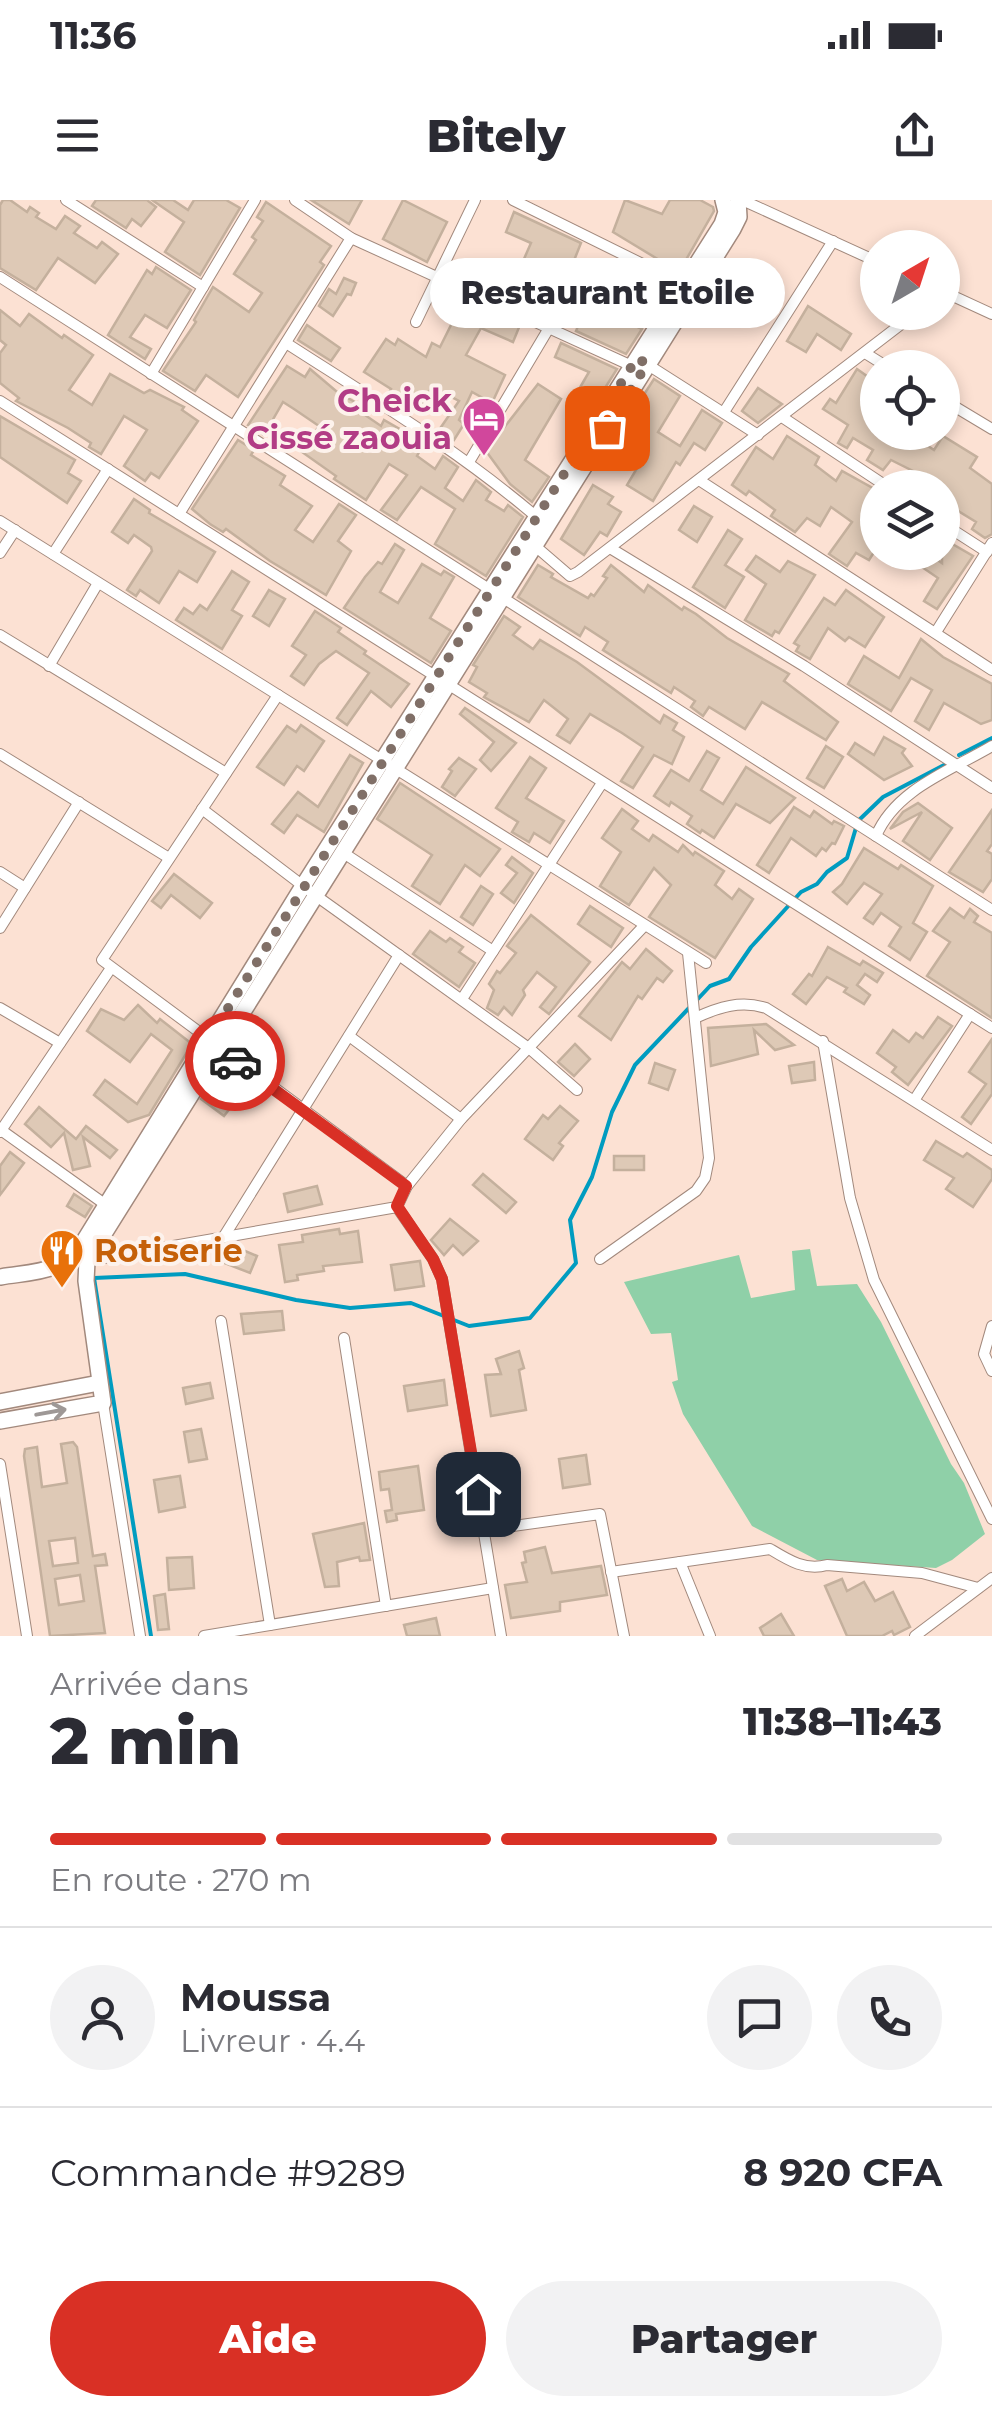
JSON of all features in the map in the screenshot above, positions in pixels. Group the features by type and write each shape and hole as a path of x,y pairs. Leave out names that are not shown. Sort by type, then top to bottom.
{"street":[{"path":"66,200 203,287"},
{"path":"151,374 254,200"},
{"path":"296,200 352,238 549,328 639,363 758,434"},
{"path":"416,322 475,200"},
{"path":"513,200 688,287"},
{"path":"140,1636 100,1383 86,1281 87,1261 309,890 688,287 722,224 725,200"},
{"path":"688,287 733,229 740,200 860,254"},
{"path":"179,514 352,238"},
{"path":"724,412 832,241"},
{"path":"0,277 992,910"},
{"path":"960,300 992,314"},
{"path":"469,462 549,328"},
{"path":"868,350 894,330"},
{"path":"286,342 469,462 542,521"},
{"path":"534,545 570,576 860,356"},
{"path":"0,400 992,1028"},
{"path":"960,410 992,429"},
{"path":"782,417 862,470"},
{"path":"53,554 108,469"},
{"path":"699,480 992,670"},
{"path":"0,521 706,963"},
{"path":"496,594 534,545 542,521"},
{"path":"0,552 15,530"},
{"path":"936,632 989,548 960,533"},
{"path":"610,548 804,666 992,788"},
{"path":"48,666 98,583"},
{"path":"0,635 226,773"},
{"path":"278,696 103,956 104,964 406,1186"},
{"path":"876,836 895,804 992,746"},
{"path":"0,754 169,858"},
{"path":"309,890 342,852 388,765"},
{"path":"462,1000 602,783"},
{"path":"0,928 79,802"},
{"path":"202,809 530,1049 577,1090"},
{"path":"342,852 493,951"},
{"path":"0,872 25,888"},
{"path":"397,1206 406,1186 461,1118 644,926"},
{"path":"600,1259 696,1191 705,1178 709,1158 688,953"},
{"path":"223,1238 400,955"},
{"path":"106,1206 1,1131 110,968"},
{"path":"695,1012 750,1002 766,1008 992,1150"},
{"path":"0,1008 60,1043"},
{"path":"914,1100 970,1014"},
{"path":"349,1036 461,1118"},
{"path":"823,1042 850,1198 874,1280 992,1519"},
{"path":"0,1278 56,1268 66,1262 214,1045"},
{"path":"87,1261 397,1206"},
{"path":"397,1206 442,1279 501,1636"},
{"path":"221,1321 270,1625"},
{"path":"992,1326 984,1354 992,1371"},
{"path":"344,1338 386,1606"},
{"path":"0,1402 100,1383"},
{"path":"0,1421 103,1403"},
{"path":"0,1464 27,1636"},
{"path":"484,1530 600,1514 624,1636"},
{"path":"612,1572 770,1549 790,1562 814,1568 826,1565 922,1573 978,1588"},
{"path":"680,1562 710,1636"},
{"path":"915,1636 992,1578"},
{"path":"204,1636 493,1588"}],"green space":[{"path":"810,1249 817,1286 857,1284 881,1322 964,1483 985,1534 936,1568 817,1560 752,1526 683,1414 672,1382 678,1380 671,1333 651,1334 624,1282 739,1255 751,1298 795,1290 792,1251"}],"building":[{"path":"3,200 10,200 27,212 30,207 39,213 36,217 56,229 65,216 80,226 74,233 97,248 102,242 118,254 95,283 58,258 36,290 0,268"},
{"path":"96,200 147,200 156,207 141,226 132,219 126,228 92,206"},
{"path":"152,200 173,200 188,210 194,200 226,200 240,208 200,275 165,252 184,222"},
{"path":"311,200 362,200 349,224"},
{"path":"403,200 447,222 427,262 383,239"},
{"path":"625,200 662,214 670,200 700,200 713,207 679,272 613,232"},
{"path":"266,202 331,246 320,262 324,265 238,397 206,375 195,391 163,371 196,322 213,287 249,312 262,293 234,274 256,240 252,237 263,221 257,217"},
{"path":"514,212 581,243 567,278 606,297 601,310 642,329 626,354 576,331 583,314 513,284 531,243 506,232"},
{"path":"156,267 191,290 167,328 145,315 130,337 151,349 145,359 108,335 147,270 152,274"},
{"path":"344,278 356,283 333,316 319,306 329,289 336,294"},
{"path":"461,298 520,325 513,342 481,328 466,355 505,375 492,403 472,392 459,420 464,424 454,440 439,430 459,401 432,387 417,412 387,396 391,389 364,372 386,339 395,345 398,339 426,357 432,343 440,347"},
{"path":"808,306 851,334 841,350 817,334 806,352 787,341"},
{"path":"0,310 20,326 29,314 93,355 69,390 92,405 110,374 144,393 150,390 184,407 182,410 198,421 159,478 151,473 145,481 124,466 147,430 124,416 101,454 68,428 16,401 19,398 0,383 0,353 6,345 0,340"},
{"path":"307,325 340,348 331,361 298,340"},
{"path":"561,343 617,369 593,407 575,396 589,372 555,357"},
{"path":"287,366 305,377 310,369 365,408 362,413 381,426 384,420 424,443 417,456 435,469 443,456 458,467 445,488 463,501 476,480 491,492 486,500 504,511 508,505 523,517 486,576 435,544 455,509 421,487 397,520 381,510 407,475 389,464 366,500 302,452 319,426 283,402 264,435 248,425"},
{"path":"857,369 860,442 853,438 847,448 838,443 848,425 823,409 830,399 836,403"},
{"path":"654,379 680,396 658,432 680,446 702,410 722,423 705,450 694,443 680,465 676,462 653,501 627,485 639,465 610,447"},
{"path":"538,384 561,399 525,460 549,477 532,502 510,484 486,451"},
{"path":"758,388 782,404 758,423 742,411"},
{"path":"0,416 75,460 68,473 81,481 67,503 0,457"},
{"path":"787,436 819,457 815,465 836,481 842,471 860,481 860,555 856,553 847,566 829,554 852,522 831,507 820,526 807,518 795,532 771,516 775,510 749,491 746,495 732,485 756,447 773,459"},
{"path":"238,440 254,450 251,455 285,476 280,485 312,506 295,530 313,542 339,504 356,515 338,541 351,551 326,595 192,509"},
{"path":"960,446 977,457 970,468 992,484 992,534 985,538 972,529 976,522 960,512 960,470 911,470 891,460 883,470 867,460 873,450 960,450"},
{"path":"593,485 613,497 608,504 621,512 607,536 600,532 584,555 561,539"},
{"path":"134,499 149,513 215,552 197,582 179,571 159,603 140,590 136,596 127,590 151,547 134,535 128,543 112,532"},
{"path":"694,506 712,517 697,542 679,530"},
{"path":"728,530 742,539 725,565 744,577 725,608 693,587"},
{"path":"395,544 404,550 380,592 398,603 422,564 441,575 444,571 454,577 430,618 451,631 431,663 344,608"},
{"path":"960,548 973,556 937,609 924,601 938,578 926,570 960,570"},
{"path":"756,556 780,572 788,561 815,575 779,633 775,631 772,636 745,620 766,584 746,570"},
{"path":"538,565 588,598 607,578 603,576 611,565 644,592 648,585 789,674 784,681 838,722 826,740 762,702 745,729 709,707 703,716 691,707 695,701 674,687 671,693 603,650 608,642 585,627 580,636 518,597"},
{"path":"232,571 249,582 232,610 242,616 222,649 176,620 184,608 193,614 200,605 207,610"},
{"path":"269,590 285,599 269,626 253,616"},
{"path":"846,590 884,617 865,647 849,637 845,641 828,628 810,659 796,651 799,646 794,643 824,598 835,605"},
{"path":"315,611 341,628 338,632 366,651 364,654 409,684 391,707 371,691 347,725 337,718 369,673 336,651 319,664 304,685 291,676 306,655 292,646"},
{"path":"504,616 520,627 513,635 533,649 540,640 660,723 664,715 677,723 673,730 684,737 672,764 654,755 633,788 621,781 643,747 622,733 590,714 570,743 557,735 568,719 544,700 529,722 484,697 487,693 469,682 477,667 473,665"},
{"path":"921,639 943,657 992,684 992,720 981,724 944,703 929,730 915,721 932,690 911,678 891,711 848,684 864,656 899,678"},
{"path":"465,708 516,743 491,771 480,760 494,742 460,714"},
{"path":"301,725 324,741 304,771 297,766 284,785 257,767 287,726 296,732"},
{"path":"884,737 905,749 902,753 912,766 884,780 848,754 855,743 874,755"},
{"path":"826,746 843,757 824,788 807,778"},
{"path":"707,751 719,758 701,790 723,804 746,767 795,798 770,823 736,804 714,838 702,830 700,833 687,824 692,816 654,796 671,770 689,781"},
{"path":"350,755 363,763 324,832 297,815 284,833 272,824 298,792 318,807"},
{"path":"530,757 546,768 526,798 564,821 550,843 534,833 529,842 512,832 518,822 496,808"},
{"path":"459,758 476,769 455,796 442,787 452,771 449,769"},
{"path":"400,783 500,849 480,876 465,865 440,904 412,886 432,855 377,819"},
{"path":"918,803 952,828 930,860 903,841 922,812 890,829 903,812"},
{"path":"794,807 810,817 814,811 832,824 834,821 844,826 835,844 826,851 822,848 816,856 791,838 769,873 757,865"},
{"path":"622,809 638,821 632,829 649,841 653,835 678,852 683,845 693,855 695,852 724,871 715,885 732,899 739,889 753,899 715,958 649,917 671,885 654,868 629,905 600,886 621,852 602,838"},
{"path":"992,810 992,844 987,851 992,854 992,879 983,892 949,872"},
{"path":"864,848 933,886 913,923 927,932 910,960 889,946 901,927 881,913 873,924 864,918 882,894 864,883 847,904 833,892"},
{"path":"512,857 533,873 514,903 501,893 517,873 506,865"},
{"path":"174,874 212,903 200,918 171,895 161,908 152,901"},
{"path":"481,886 493,894 473,925 461,917"},
{"path":"590,906 623,928 611,947 578,924"},
{"path":"950,908 964,918 970,909 978,916 974,922 992,933 992,1018 927,976 950,942 933,931"},
{"path":"531,915 590,962 549,1014 540,1007 556,987 537,972 523,990 525,995 512,1015 504,1007 498,1015 487,1008 494,990 489,984 516,953 507,946"},
{"path":"430,931 463,947 459,952 475,963 459,987 413,954"},
{"path":"828,947 883,973 877,982 865,974 857,985 870,995 864,1004 827,977 806,1004 793,994 809,974 812,976"},
{"path":"646,949 672,971 663,982 657,978 642,999 638,996 611,1040 579,1016 622,962 630,969"},
{"path":"138,1005 157,1023 160,1019 192,1044 149,1115 128,1122 94,1095 105,1080 137,1104 172,1050 151,1034 130,1062 87,1031 101,1009 124,1020"},
{"path":"938,1017 952,1026 908,1085 892,1072 896,1067 877,1053 893,1030 909,1042 916,1033 923,1038"},
{"path":"766,1024 794,1045 775,1050 754,1030 758,1054 711,1066 708,1028"},
{"path":"992,1039 992,1094 971,1124 962,1117 986,1084 969,1072"},
{"path":"575,1044 590,1059 574,1076 558,1062"},
{"path":"814,1062 815,1080 792,1083 789,1066"},
{"path":"655,1063 675,1070 668,1090 649,1083"},
{"path":"223,1066 248,1085 224,1116 201,1099"},
{"path":"560,1106 578,1121 559,1143 563,1146 553,1160 525,1139 543,1115 548,1119"},
{"path":"39,1107 76,1139 86,1126 117,1150 110,1158 83,1137 90,1166 73,1170 64,1133 51,1147 25,1124"},
{"path":"936,1141 963,1157 967,1153 992,1170 992,1179 973,1207 946,1189 954,1178 924,1160"},
{"path":"10,1152 24,1163 0,1195 0,1166"},
{"path":"614,1156 644,1156 644,1170 614,1170"},
{"path":"483,1174 516,1202 506,1213 473,1185"},
{"path":"317,1186 322,1204 288,1212 284,1194"},
{"path":"74,1194 92,1206 85,1217 67,1206"},
{"path":"450,1219 478,1241 463,1255 453,1245 444,1255 431,1240"},
{"path":"339,1229 340,1234 358,1231 362,1262 323,1266 324,1271 297,1275 298,1280 285,1282 279,1245 303,1242 302,1235"},
{"path":"231,1245 257,1256 250,1273 217,1260 222,1247"},
{"path":"420,1261 424,1286 395,1290 391,1265"},
{"path":"282,1311 284,1330 244,1334 241,1314"},
{"path":"519,1351 526,1410 491,1416 485,1375 501,1374 496,1359"},
{"path":"444,1380 447,1405 408,1411 404,1386"},
{"path":"210,1383 213,1398 186,1404 183,1388"},
{"path":"201,1429 207,1459 189,1462 184,1432"},
{"path":"73,1442 77,1447 93,1556 105,1554 107,1565 95,1566 105,1633 50,1636 24,1456 25,1449 37,1447 42,1487 67,1483 61,1444","holes":["75,1538 78,1563 53,1566 49,1541","80,1575 84,1601 59,1605 55,1579"]},
{"path":"586,1455 590,1484 563,1488 559,1459"},
{"path":"418,1466 424,1510 396,1514 397,1520 387,1522 385,1511 392,1510 389,1489 381,1490 379,1472"},
{"path":"180,1476 185,1507 159,1512 154,1480"},
{"path":"364,1523 370,1560 360,1561 359,1557 337,1562 339,1586 325,1587 313,1534"},
{"path":"545,1547 552,1573 601,1566 607,1595 560,1602 560,1611 511,1618 505,1585 527,1582 522,1563 526,1562 524,1552"},
{"path":"192,1557 194,1588 169,1590 167,1558"},
{"path":"842,1579 847,1591 864,1582 875,1601 893,1592 910,1627 894,1635 892,1631 882,1636 847,1636 825,1586"},
{"path":"165,1594 169,1629 158,1630 154,1596"},
{"path":"781,1614 794,1636 764,1636 760,1628"},
{"path":"436,1618 440,1636 407,1636 404,1625"}],"waterway":[{"path":"959,755 992,738"},
{"path":"696,1001 710,986 729,979 751,947 801,892 817,884 847,858 858,821 883,797 946,764"},
{"path":"151,1636 94,1278 185,1274 296,1300 350,1308 411,1303 469,1326 530,1318 576,1263 570,1220 592,1177 612,1112 635,1065 689,1008"}],"way so far":[{"path":"235,1061 208,1040 637,358 647,364 607,428"}],"place":[{"name":"Restaurant Etoile","path":"607,428"},
{"name":"Cheick Cissé zaouia","path":"484,457"},
{"name":"Rotiserie","path":"62,1289"}],"route":[{"path":"235,1061 406,1186 397,1206 442,1279 478,1494"}]}
